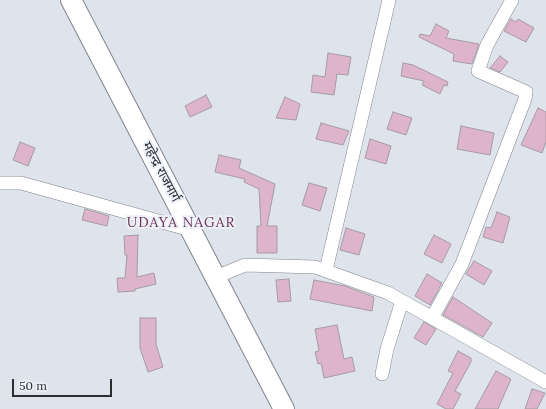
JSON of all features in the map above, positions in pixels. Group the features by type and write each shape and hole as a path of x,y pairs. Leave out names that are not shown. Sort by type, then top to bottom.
{"highway":[{"name":"महेन्द्र राजमार्ग","path":"71,0 284,409"}],"street":[{"path":"326,270 388,0"},
{"path":"432,318 462,264 525,99 526,92 478,71 487,44 512,0"},
{"path":"0,183 21,183 191,230"},
{"path":"216,277 245,265 316,267 326,270 388,293 546,382"},
{"path":"382,374 387,349 402,301"}],"building":[{"path":"511,19 516,22 518,19 534,28 526,42 504,31"},
{"path":"436,24 449,31 446,38 479,44 472,64 453,61 454,54 419,37 420,34 430,36"},
{"path":"328,53 351,57 348,75 337,74 334,95 311,92 313,75 325,77"},
{"path":"500,56 508,62 500,72 490,68"},
{"path":"403,63 413,65 448,82 447,86 444,85 440,94 422,85 424,81 401,76"},
{"path":"206,95 212,107 190,117 185,106"},
{"path":"285,97 300,104 296,120 276,118"},
{"path":"538,108 546,112 546,142 542,153 521,145"},
{"path":"393,112 412,118 406,135 387,129"},
{"path":"321,123 349,131 343,145 316,139"},
{"path":"461,126 494,133 490,155 457,149"},
{"path":"370,139 391,146 386,164 365,158"},
{"path":"20,142 35,148 28,166 13,160"},
{"path":"219,155 241,160 239,168 275,184 267,226 277,226 277,253 257,253 257,226 261,226 259,189 244,182 245,179 215,172"},
{"path":"309,183 327,188 320,211 302,205"},
{"path":"85,209 109,216 107,226 82,220"},
{"path":"497,212 510,217 503,243 483,237 486,227 491,228"},
{"path":"346,228 365,234 359,255 340,250"},
{"path":"138,235 137,277 154,273 156,284 135,289 135,291 118,292 117,278 125,278 127,255 125,255 124,236"},
{"path":"434,235 451,244 442,263 424,254"},
{"path":"474,261 492,271 484,285 466,274"},
{"path":"427,274 442,283 430,305 415,296"},
{"path":"289,279 291,301 278,302 276,280"},
{"path":"314,280 345,286 374,297 372,311 310,299"},
{"path":"453,297 492,323 483,337 443,315"},
{"path":"140,318 156,318 156,344 163,367 148,372 140,348"},
{"path":"424,322 436,329 426,345 414,338"},
{"path":"337,325 344,359 352,357 355,371 324,378 321,363 318,364 315,352 319,351 315,329"},
{"path":"458,351 471,358 471,362 455,391 461,394 453,409 446,409 437,404 453,373 448,371"},
{"path":"496,371 511,379 498,409 475,409"},
{"path":"532,389 545,393 537,409 525,409"}],"district":[{"name":"UDAYA NAGAR","path":"181,223"}]}
